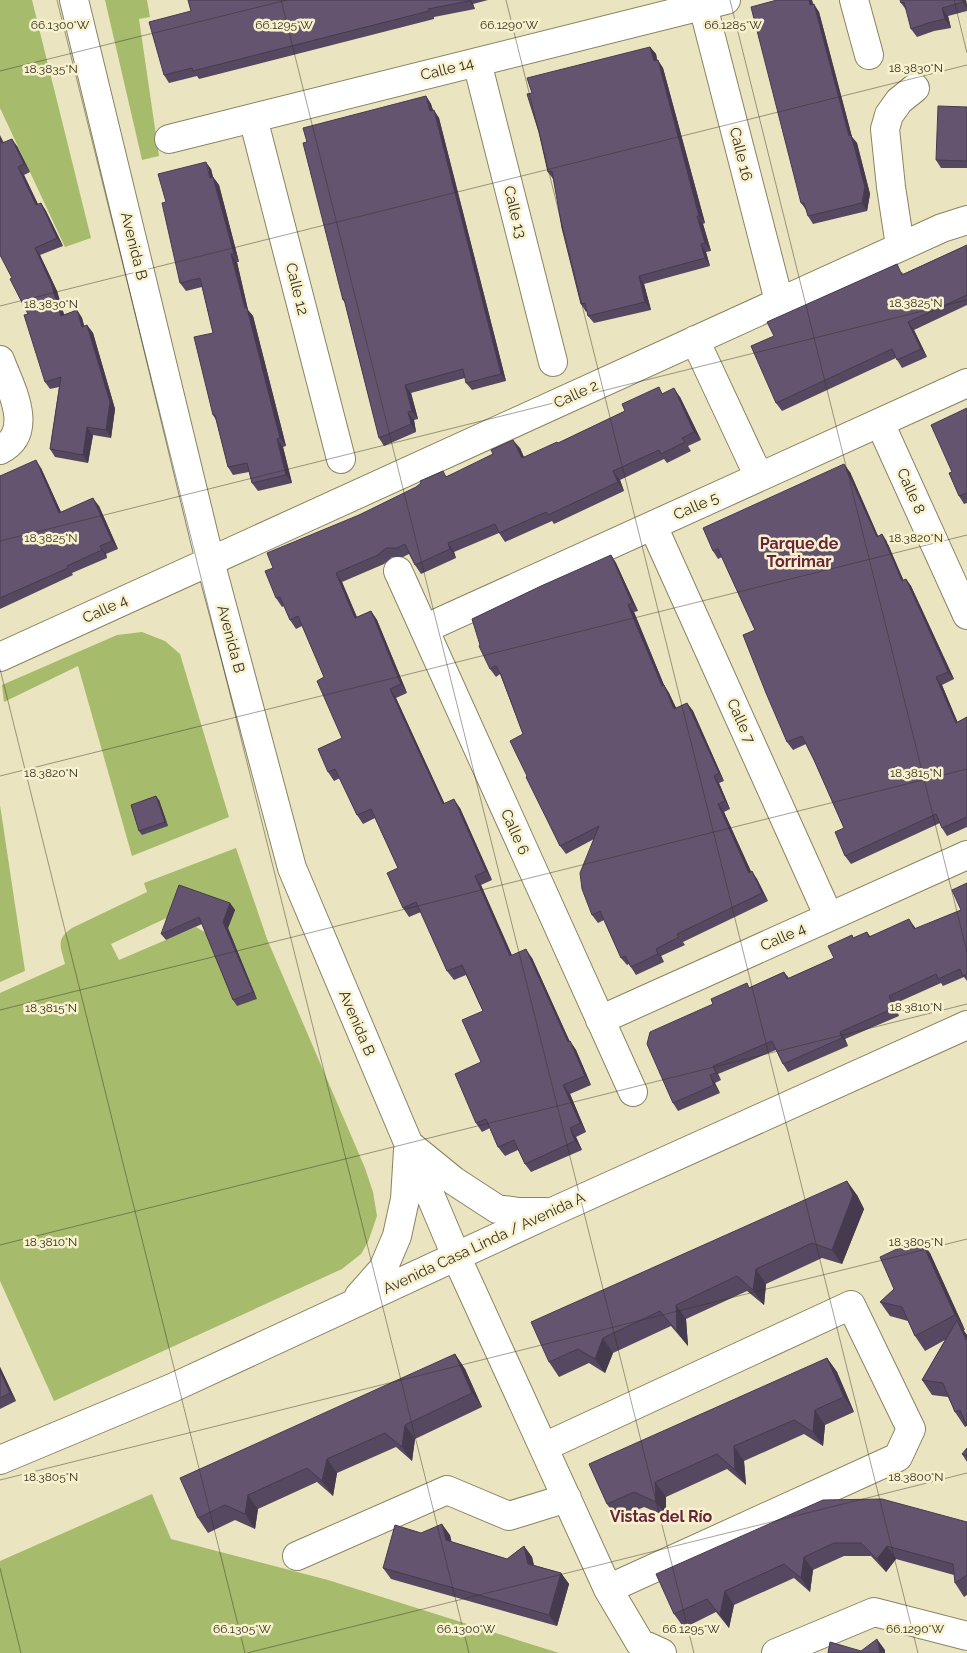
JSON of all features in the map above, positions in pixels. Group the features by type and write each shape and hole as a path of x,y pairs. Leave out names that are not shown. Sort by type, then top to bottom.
{"street":[{"name":"Avenida B","path":"74,0 210,561 292,868 456,1256 608,1589 640,1643 662,1653"},
{"path":"854,0 869,55"},
{"name":"Calle 14","path":"169,139 714,3"},
{"name":"Calle 16","path":"714,3 779,301"},
{"name":"Calle 13","path":"476,62 553,362"},
{"path":"900,246 885,129 889,115 899,101 915,88"},
{"name":"Calle 12","path":"253,118 341,459"},
{"name":"Calle 2","path":"210,561 900,246 954,224"},
{"path":"695,340 760,477"},
{"path":"0,360 16,404 19,422 15,436 0,450"},
{"name":"Calle 5","path":"424,629 967,383"},
{"name":"Calle 8","path":"880,423 967,615"},
{"name":"Calle 7","path":"653,526 829,917"},
{"name":"Calle 4","path":"0,657 210,561"},
{"name":"Calle 6","path":"398,571 633,1092"},
{"name":"Calle 4","path":"600,1020 967,855"},
{"name":"Avenida Casa Linda / Avenida A","path":"0,1460 172,1388 353,1302 967,1025"},
{"path":"408,1143 454,1181 497,1209 518,1212 552,1212"},
{"path":"353,1302 383,1269 397,1236 405,1199 408,1143"},
{"path":"544,1447 851,1305 911,1429 898,1457 608,1589"},
{"path":"297,1556 447,1490 509,1516 567,1498"},
{"path":"776,1653 874,1612 967,1636"}],"green space":[{"path":"0,0 32,0 91,238 65,247 0,108"},
{"path":"105,0 147,0 150,17 139,19 159,156 142,160"},
{"path":"142,632 165,641 180,654 229,817 132,856 78,666 4,702 2,685 117,635"},
{"path":"0,805 25,971 0,982"},
{"path":"236,848 267,939 365,1168 373,1192 377,1216 368,1242 361,1254 342,1269 54,1401 0,1281 0,993 65,964 61,948 63,936 72,928 147,892 144,883","holes":["175,914 226,933 236,947 257,999 208,934 196,927 119,960 111,944"]},
{"path":"152,1494 171,1539 328,1580 559,1653 0,1653 0,1561"}],"building":[{"path":"188,0 469,1 428,9 429,11 193,71 192,68 164,75 149,22 191,11"},
{"path":"777,0 809,0 810,5 814,4 849,136 851,135 865,187 862,203 808,216 804,203 801,203 751,7"},
{"path":"900,0 962,0 963,2 942,8 945,19 911,29 904,2 901,3"},
{"path":"650,47 654,61 658,60 699,216 697,216 705,243 701,244 705,258 639,276 645,302 588,316 585,303 581,304 562,228 552,171 548,172 539,132 527,94 532,93 527,78"},
{"path":"426,96 430,111 434,110 501,374 466,383 463,369 405,385 412,411 408,412 411,424 379,438 303,143 307,142 303,128"},
{"path":"938,106 967,107 967,161 936,160"},
{"path":"0,138 2,143 12,139 24,164 18,167 36,205 41,203 57,238 35,248 51,283 61,316 77,310 82,327 87,325 110,402 106,430 87,427 83,455 50,449 61,377 45,382 24,315 28,314 0,255"},
{"path":"206,162 210,178 213,177 234,254 231,254 245,308 247,308 280,438 277,439 286,475 252,483 247,463 228,467 194,337 213,333 200,278 180,283 162,203 166,202 158,174"},
{"path":"967,245 967,295 908,322 921,349 897,360 892,349 776,403 751,346 774,336 767,322 897,264 902,275"},
{"path":"659,387 662,394 674,388 694,432 682,438 685,442 661,454 659,450 613,471 618,482 548,515 546,512 499,533 495,524 448,543 450,549 415,565 405,544 397,548 386,548 378,555 336,573 355,618 371,611 401,684 390,689 443,804 454,799 486,871 475,876 510,956 526,949 585,1076 563,1085 580,1123 570,1128 575,1141 525,1164 514,1140 498,1147 486,1119 476,1123 455,1074 481,1062 462,1020 483,1011 462,965 447,971 416,902 403,908 387,873 398,868 371,809 357,815 335,769 328,772 318,749 342,738 317,681 324,677 298,616 290,620 280,597 276,598 265,571 273,568 267,553 359,515 416,487 421,483 420,481 443,471 446,477 493,454 491,450 513,440 522,458 558,443 625,411 622,404"},
{"path":"967,408 967,493 959,496 949,473 952,472 931,425"},
{"path":"36,460 59,513 93,498 112,541 100,546 102,550 67,566 68,568 0,598 0,476"},
{"path":"844,464 877,537 882,534 902,581 906,579 948,672 936,677 956,723 967,717 967,817 942,828 936,814 845,856 835,832 844,828 802,736 787,742 743,635 755,630 718,549 713,551 703,528"},
{"path":"611,555 632,603 628,605 662,686 664,685 674,709 687,703 719,773 714,776 725,801 718,804 749,873 752,871 762,893 677,934 679,937 656,949 658,954 631,967 625,956 621,958 600,911 592,915 582,889 580,873 599,826 560,846 510,741 523,734 501,675 496,666 490,669 479,646 472,619"},
{"path":"156,796 165,822 139,831 131,805"},
{"path":"967,883 967,974 963,976 960,969 938,979 936,974 889,996 894,1008 840,1032 842,1038 783,1064 772,1041 713,1066 716,1073 710,1075 714,1085 673,1103 647,1044 650,1032 713,1004 711,999 747,983 749,988 784,972 787,979 834,958 828,946 852,935 853,938 867,932 869,937 909,919 914,929 961,910 952,890"},
{"path":"179,885 230,903 223,922 253,992 233,1000 199,917 161,934"},
{"path":"847,1181 853,1195 832,1250 812,1243 756,1269 753,1290 737,1276 676,1305 677,1332 660,1311 603,1338 595,1359 578,1349 549,1362 531,1322"},
{"path":"920,1238 955,1315 915,1336 902,1307 880,1302 894,1289 880,1257"},
{"path":"957,1320 966,1340 967,1334 967,1426 960,1410 955,1412 943,1383 922,1380"},
{"path":"455,1354 472,1393 405,1425 402,1447 385,1433 327,1459 322,1481 307,1468 248,1495 245,1514 225,1505 198,1518 180,1478"},
{"path":"827,1358 844,1397 815,1410 813,1432 794,1420 734,1446 735,1470 717,1454 655,1482 656,1502 634,1492 607,1504 589,1464"},
{"path":"0,1371 10,1393 0,1398"},
{"path":"967,1448 967,1456 962,1454"},
{"path":"882,1499 967,1522 967,1575 955,1583 953,1564 887,1546 877,1559 861,1543 834,1543 804,1557 801,1578 784,1564 725,1591 720,1615 707,1599 674,1614 656,1574 823,1500"},
{"path":"442,1524 446,1540 507,1559 524,1546 528,1564 561,1573 549,1615 383,1568 395,1525 421,1533"},
{"path":"877,1639 880,1653 828,1653 830,1642 861,1651"}],"district":[{"name":"Parque de Torrimar","path":"799,552"},
{"name":"Vistas del Río","path":"661,1516"}]}
